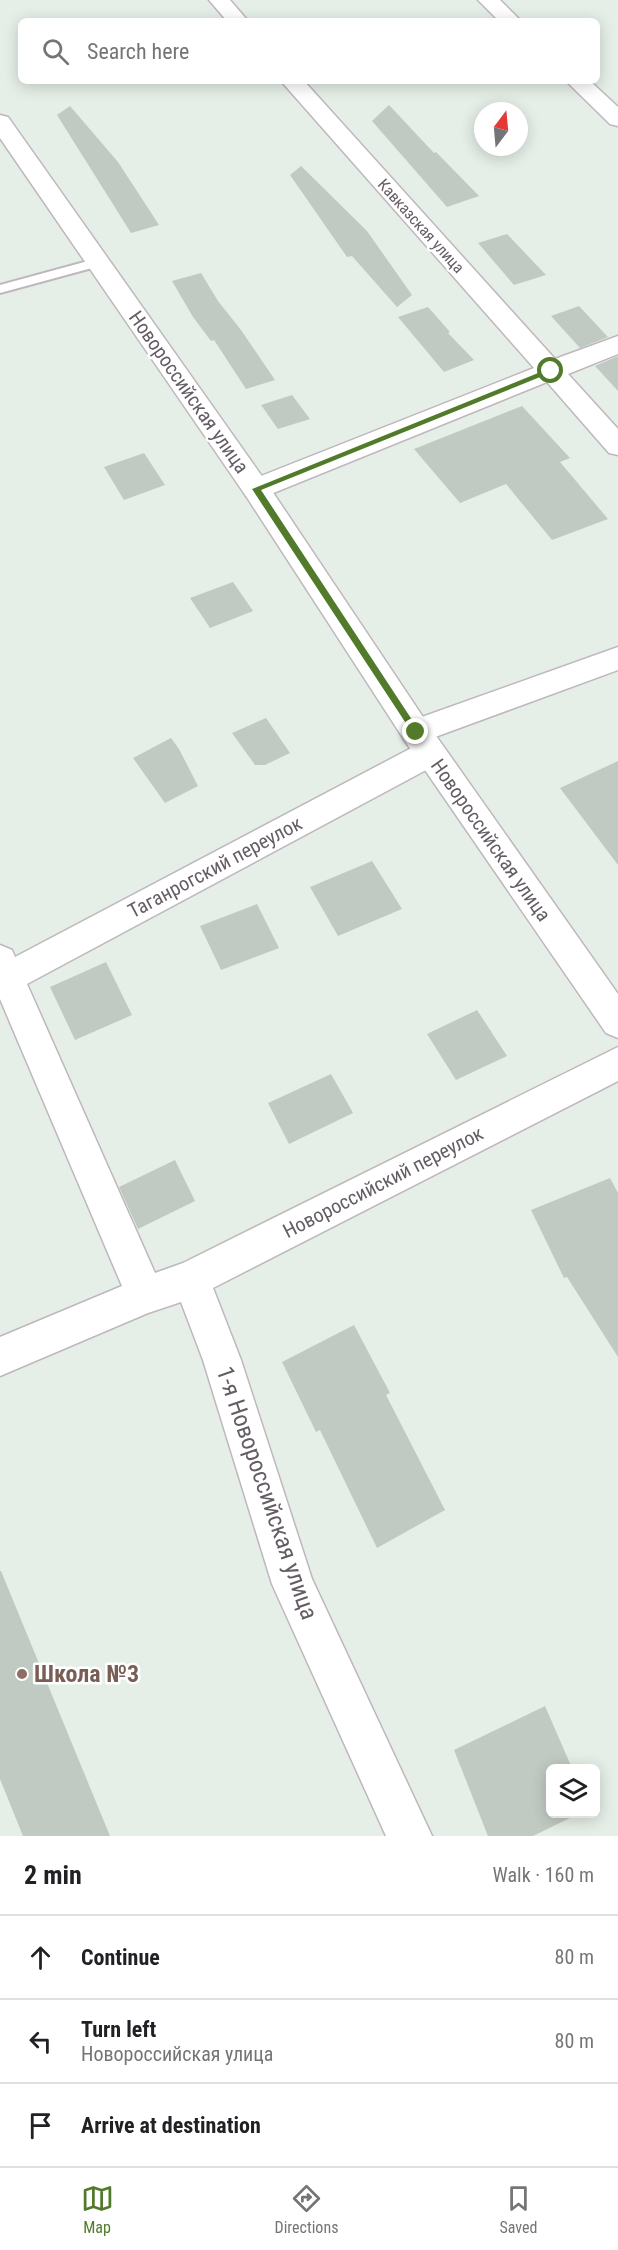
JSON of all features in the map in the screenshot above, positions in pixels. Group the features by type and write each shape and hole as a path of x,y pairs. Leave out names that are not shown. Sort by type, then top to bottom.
{"street":[{"path":"219,0 235,18"},
{"path":"488,0 508,18"},
{"name":"Кавказская улица","path":"295,84 618,447"},
{"path":"580,84 618,119"},
{"name":"Новороссийская улица","path":"0,122 256,489 423,742 618,1022"},
{"path":"256,489 618,344"},
{"name":"Таганрогский переулок","path":"3,973 423,742 618,658"},
{"path":"3,973 145,1295"},
{"name":"Новороссийский переулок","path":"0,1357 145,1295 191,1279 618,1063"},
{"name":"1-я Новороссийская улица","path":"191,1279 222,1360 293,1584 409,1836"}],"lane":[{"path":"0,289 99,262"}],"building":[{"path":"389,105 479,196 447,207 372,121"},
{"path":"70,106 118,162 159,225 131,233 57,115"},
{"path":"301,166 367,231 412,295 397,307 352,256 347,257 290,175"},
{"path":"507,234 546,275 514,285 478,243"},
{"path":"201,273 218,301 275,380 246,389 214,340 211,341 193,317 172,281"},
{"path":"579,306 608,337 580,348 551,316"},
{"path":"428,307 450,332 448,333 474,360 444,372 398,317"},
{"path":"618,356 618,391 595,366"},
{"path":"292,395 310,419 278,429 261,405"},
{"path":"522,406 570,458 560,462 608,519 552,540 506,484 460,503 414,449"},
{"path":"144,453 165,485 124,500 104,467"},
{"path":"233,582 253,611 210,628 190,598"},
{"path":"266,718 290,753 265,765 255,765 232,733"},
{"path":"171,738 198,786 165,803 133,758"},
{"path":"618,761 618,865 560,788"},
{"path":"372,861 402,909 338,936 310,887"},
{"path":"257,904 279,948 221,970 200,926"},
{"path":"106,962 132,1015 75,1040 50,987"},
{"path":"477,1010 507,1056 456,1080 427,1034"},
{"path":"331,1074 353,1113 289,1144 268,1103"},
{"path":"175,1160 195,1201 138,1229 119,1187"},
{"path":"610,1178 618,1193 618,1357 567,1277 564,1278 531,1210"},
{"path":"354,1325 390,1393 386,1395 445,1510 377,1548 320,1430 316,1432 282,1362"},
{"name":"Школа №3","path":"0,1571 110,1836 23,1836 0,1779"},
{"path":"545,1706 570,1764 546,1764 546,1818 570,1818 533,1836 488,1836 454,1750"}],"place":[{"name":"Школа №3","path":"22,1674"}],"route":[{"path":"416,732 256,489 551,371"}]}
